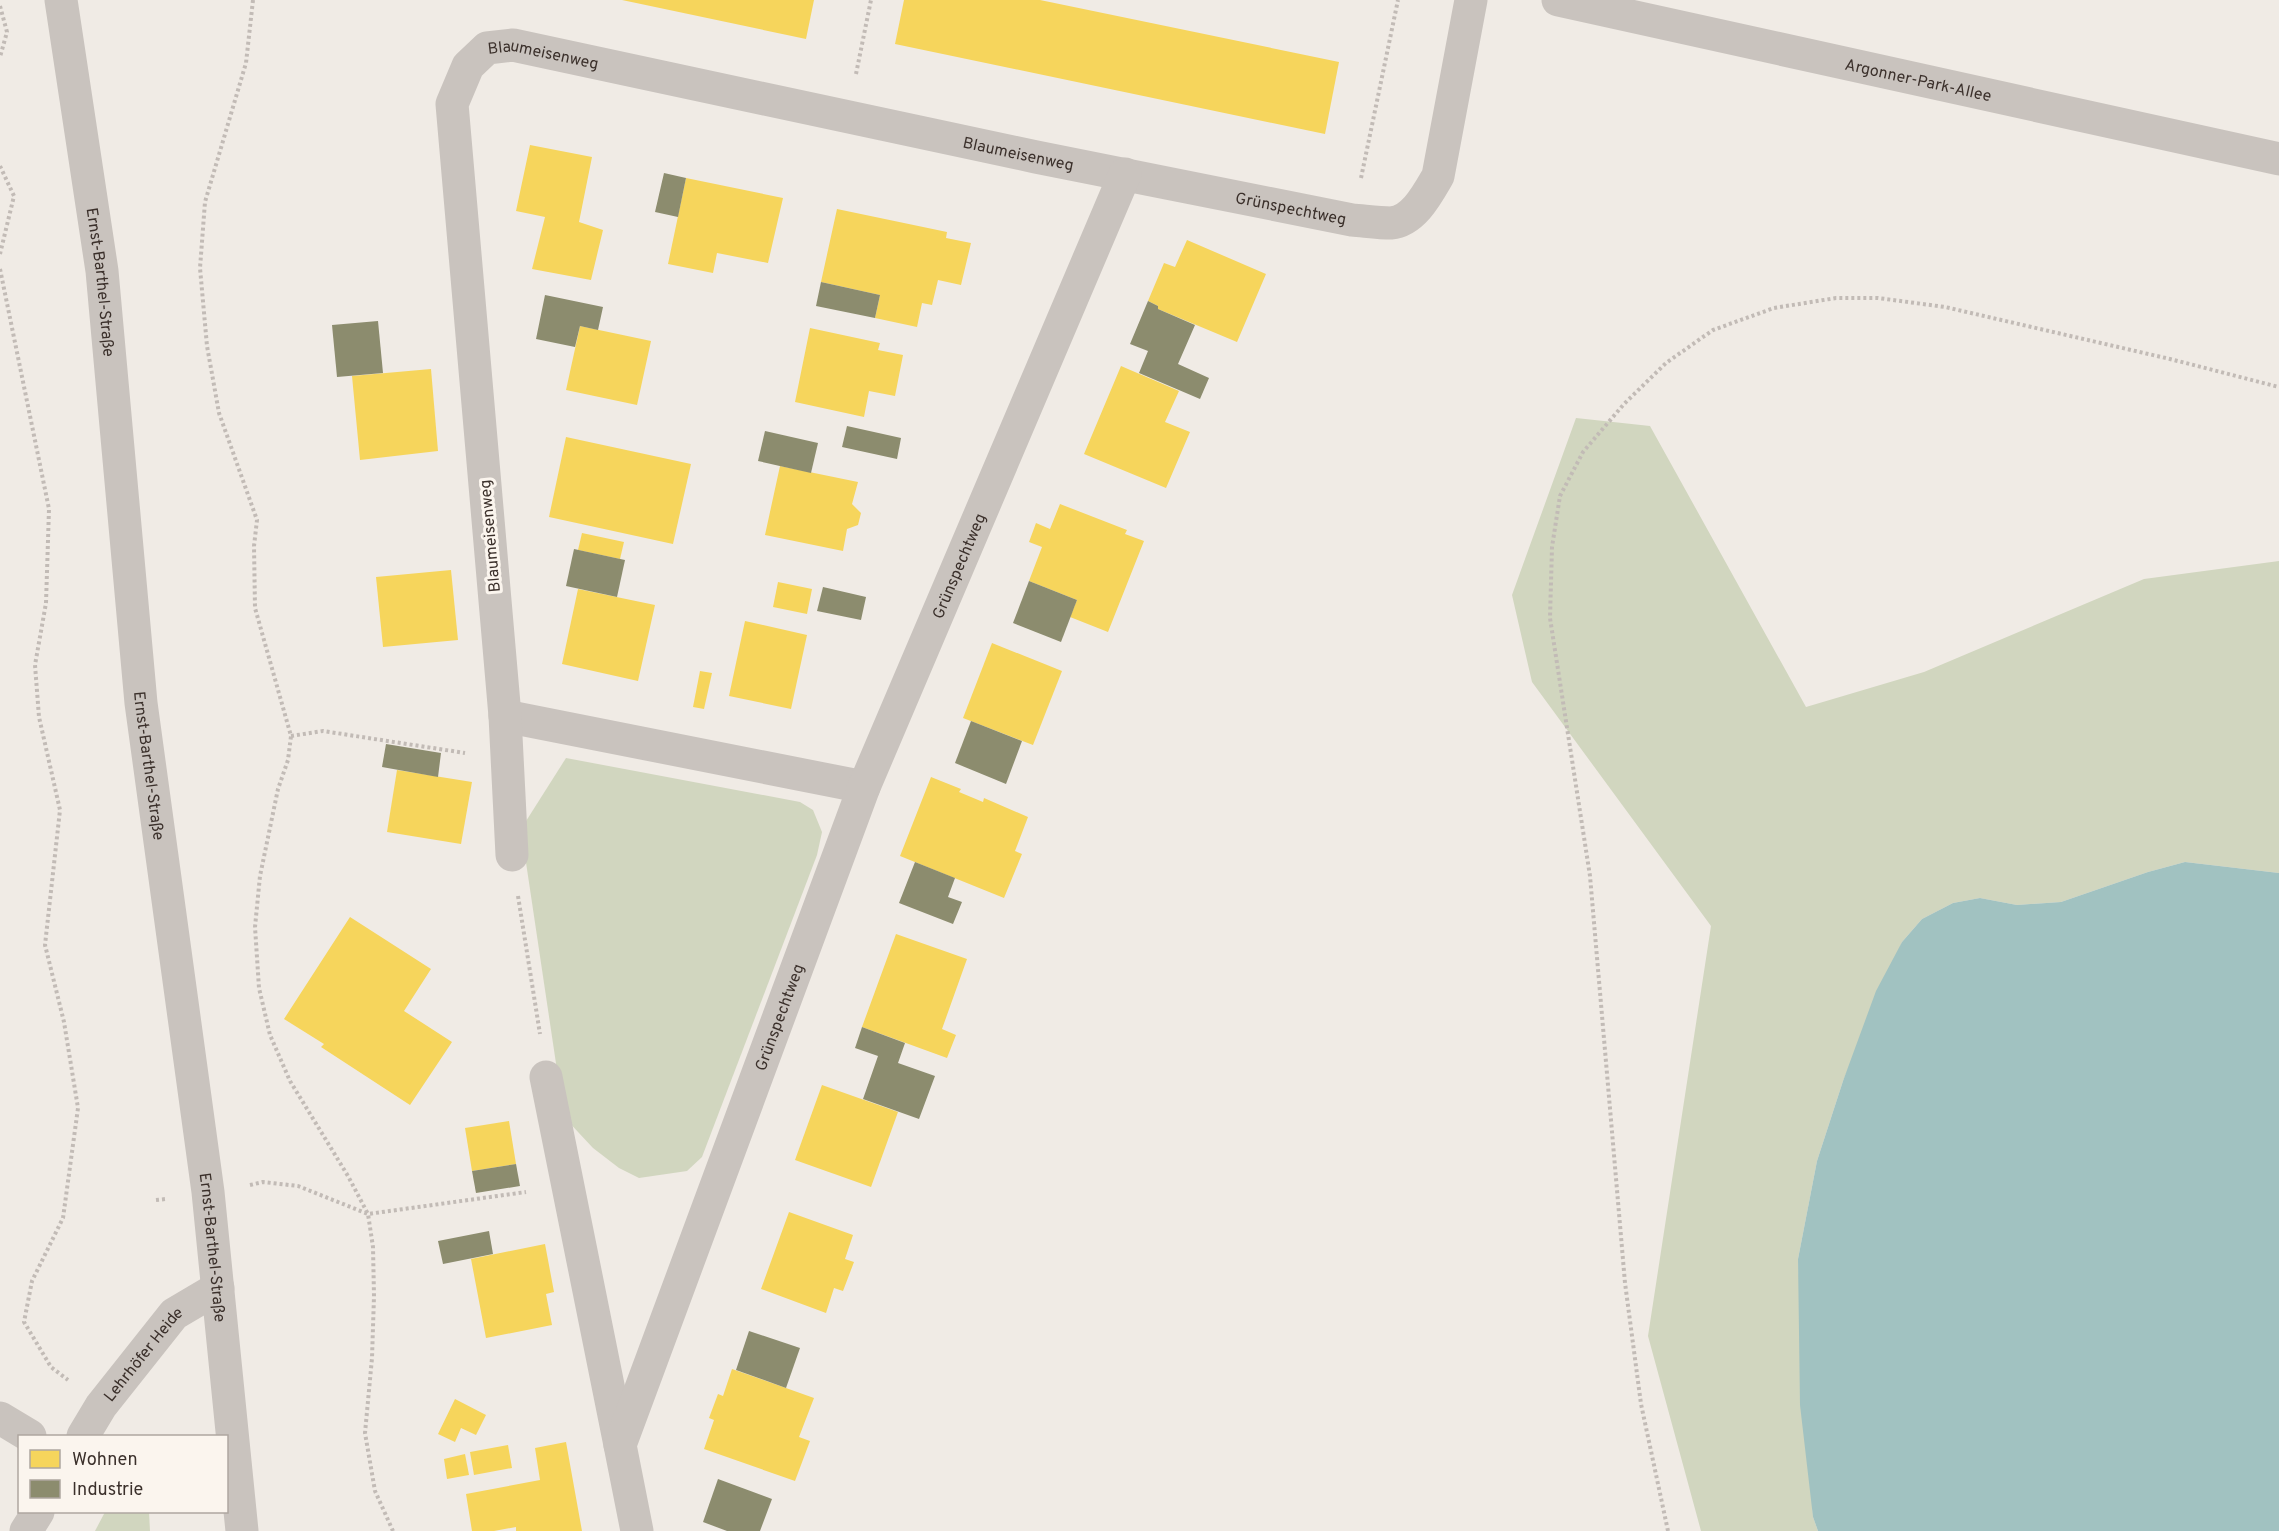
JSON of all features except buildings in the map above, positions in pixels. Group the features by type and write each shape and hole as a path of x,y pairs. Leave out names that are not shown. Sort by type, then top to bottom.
{"street":[{"name":"Ernst-Barthel-Straße","path":"61,0 102,272 141,703 208,1192 242,1531"},
{"name":"Grünspechtweg","path":"620,1445 864,787 1125,174 1352,220 1394,223 1409,215 1424,199 1438,176 1471,0"},
{"name":"Argonner-Park-Allee","path":"1558,0 2279,159"},
{"name":"Blaumeisenweg","path":"512,855 505,716 452,104 468,66 488,48 513,45 1125,174"},
{"path":"505,716 864,787"},
{"path":"546,1077 637,1531"},
{"name":"Lehrhöfer Heide","path":"84,1435 101,1406 174,1314 218,1288"},
{"path":"0,1418 27,1435"},
{"path":"26,1531 37,1513"}],"path":[{"path":"253,0 246,63 205,202 200,268 207,346 219,412 257,520 254,546 255,608 291,736 288,760 278,789 260,876 255,927 259,988 270,1035 290,1081 348,1176 368,1214 373,1247 374,1296 372,1358 365,1433 375,1491 393,1531"},
{"path":"847,116 871,0"},
{"path":"1352,220 1398,0"},
{"path":"0,6 7,32 0,57"},
{"path":"0,166 14,196 0,254"},
{"path":"0,270 49,509 46,603 35,665 39,717 60,810 45,945 64,1022 78,1108 63,1218 32,1281 24,1323 51,1367 101,1406"},
{"path":"1668,1531 1641,1404 1625,1283 1590,876 1550,618 1552,547 1560,496 1583,452 1624,404 1666,363 1713,330 1774,308 1836,298 1878,298 1945,307 2170,359 2279,387"},
{"path":"291,736 323,731 507,759"},
{"path":"512,855 546,1077"},
{"path":"263,1182 298,1186 368,1214 569,1185"}],"green space":[{"path":"1576,418 1650,426 1806,707 1924,672 2144,579 2279,561 2279,873 2185,862 2148,872 2061,902 2017,905 1980,898 1953,903 1922,919 1902,942 1843,1081 1817,1161 1798,1259 1813,1517 1818,1531 1701,1531 1648,1336 1711,926 1532,682 1512,595"},
{"path":"566,758 800,802 813,810 822,832 817,855 702,1157 687,1171 639,1178 619,1168 593,1148 564,1117 521,829"},
{"path":"104,1513 149,1513 150,1531 95,1531"}],"water":[{"path":"2185,862 2279,873 2279,1531 1818,1531 1813,1517 1800,1405 1798,1259 1817,1161 1843,1081 1876,991 1902,942 1922,919 1953,903 1980,898 2017,905 2061,902 2148,872"}]}
